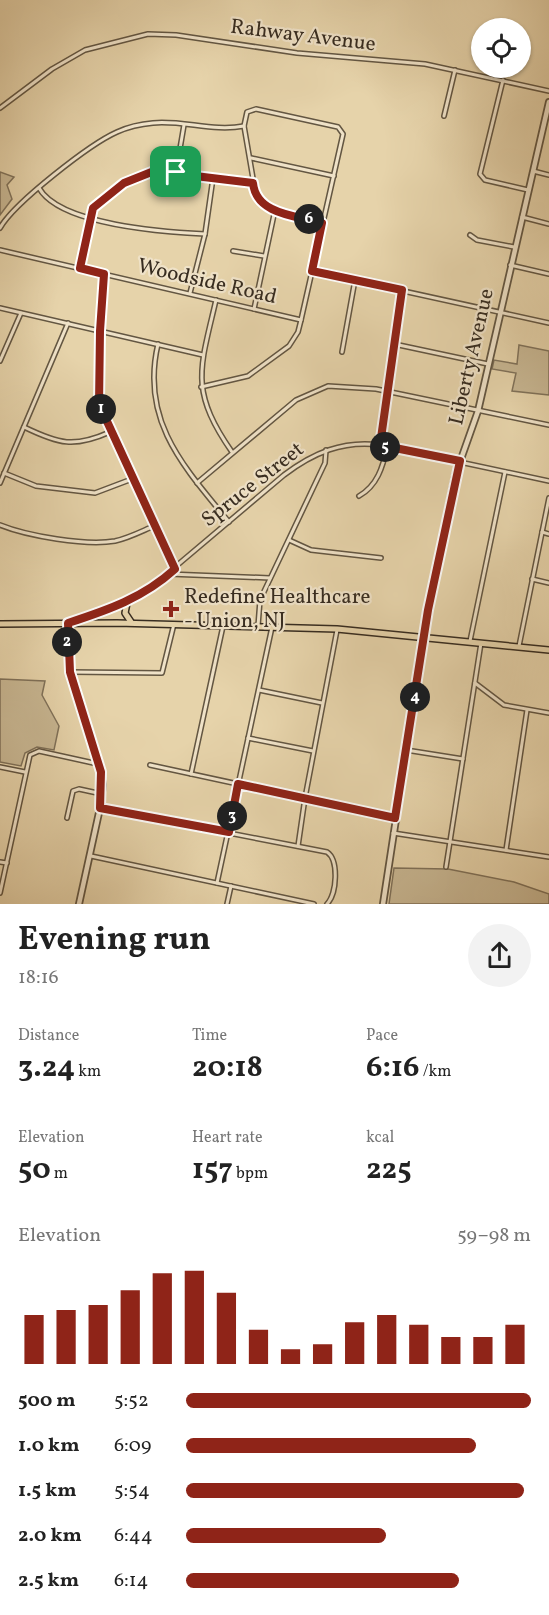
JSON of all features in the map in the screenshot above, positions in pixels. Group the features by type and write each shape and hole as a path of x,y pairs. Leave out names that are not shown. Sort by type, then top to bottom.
{"main road":[{"path":"127,603 125,613 133,623"},
{"path":"0,624 133,623 337,629 549,650"}],"street":[{"name":"Rahway Avenue","path":"0,108 52,69 85,50 148,34 176,34 313,54 411,62 549,91"},
{"path":"444,116 455,70"},
{"path":"502,80 480,174 485,180 528,190"},
{"name":"Liberty Avenue","path":"383,904 395,818 426,637 428,610 460,461 478,411 532,171 547,126 549,102"},
{"path":"201,387 248,376 289,346 298,332 343,134 338,127 256,109 247,112 244,126 255,193 261,202 275,210 322,223"},
{"path":"0,228 13,209 92,147 118,132 152,123 225,129 244,126"},
{"path":"176,172 184,125"},
{"path":"251,159 333,176"},
{"path":"80,268 93,208 135,176 154,171 176,172 253,183"},
{"path":"532,171 549,175"},
{"path":"190,293 205,234 213,178"},
{"path":"39,188 56,206 91,217 163,232 205,234"},
{"path":"254,309 275,210"},
{"path":"522,217 549,224"},
{"path":"470,234 477,240 514,247"},
{"name":"Woodside Road","path":"0,250 302,320"},
{"path":"233,251 264,256"},
{"path":"510,265 549,274"},
{"path":"312,271 549,323"},
{"path":"104,274 98,394 102,414 175,569"},
{"path":"342,352 355,280"},
{"path":"380,445 402,290"},
{"path":"216,300 203,355 201,387 211,419 232,452"},
{"path":"0,308 203,355"},
{"path":"0,361 21,312"},
{"path":"0,483 68,323"},
{"path":"158,344 152,372 154,403 169,441 197,483 229,522"},
{"path":"394,344 488,364"},
{"path":"197,483 262,426 311,391 345,385 549,425"},
{"path":"24,427 68,443 82,443 110,431"},
{"name":"Spruce Street","path":"68,623 127,603 169,574 302,462 326,450 357,443 380,445 549,481"},
{"path":"359,496 367,491 382,469 387,447"},
{"path":"258,627 260,600 324,463 326,450"},
{"path":"470,641 505,472"},
{"path":"4,473 36,486 95,492 132,478"},
{"path":"519,646 549,498"},
{"path":"0,525 29,535 104,542 122,539 154,526"},
{"path":"542,532 549,534"},
{"path":"289,540 311,550 381,558"},
{"path":"169,574 270,578"},
{"path":"532,579 549,583"},
{"path":"68,623 70,672 99,764 102,794 91,856 79,904"},
{"path":"70,672 162,673 174,624"},
{"path":"191,774 223,626"},
{"path":"217,883 272,627"},
{"path":"298,846 313,751 337,629"},
{"path":"446,867 482,642"},
{"path":"475,683 499,703 549,713"},
{"path":"259,690 322,703"},
{"path":"506,850 527,710"},
{"path":"248,738 313,751"},
{"path":"406,750 463,759"},
{"path":"0,892 29,758 33,753 39,751 99,764"},
{"path":"150,765 395,818"},
{"path":"0,766 26,772"},
{"path":"67,818 70,794 74,790 102,794"},
{"path":"100,808 327,852 333,857 335,865 332,899 327,904"},
{"path":"393,833 549,857"},
{"path":"91,856 314,904"},
{"path":"0,862 7,863"},
{"path":"226,904 231,886"}],"shaded area":[{"path":"0,172 14,177 7,185 12,199 0,215"},
{"path":"519,345 549,351 549,395 512,391 516,373 492,369 494,360 517,364"},
{"path":"0,679 45,681 42,695 59,726 54,750 37,747 25,753 21,766 0,762"},
{"path":"394,868 448,869 514,882 549,894 549,904 389,904"}],"place":[{"name":"Redefine Healthcare - Union, NJ","path":"171,609"}],"route":[{"path":"154,171 176,172 253,183 256,196 269,208 322,223 312,271 402,290 380,445 460,461 428,610 426,637 395,818 238,784 229,832 100,808 103,784 101,772 70,672 68,623 127,603 140,596 175,569 102,414 98,394 104,274 80,268 93,208 135,176 154,171"}]}
